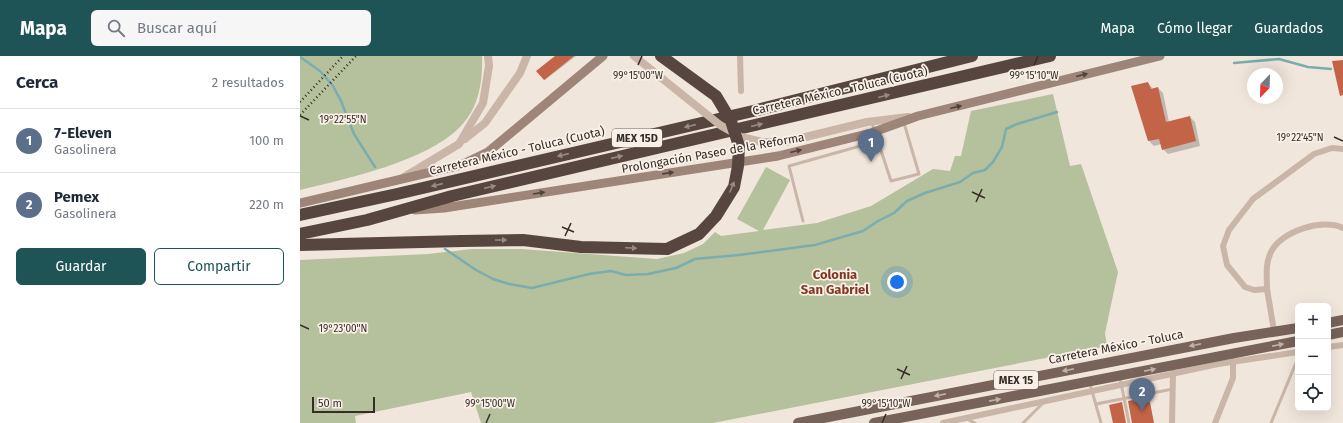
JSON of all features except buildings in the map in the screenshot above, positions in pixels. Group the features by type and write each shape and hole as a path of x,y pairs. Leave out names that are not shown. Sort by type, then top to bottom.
{"highway":[{"path":"300,245 523,240 581,247 667,250 699,234 716,216 734,187 738,166 739,146 731,121 716,96 661,56"},
{"name":"Carretera México - Toluca (Cuota)","path":"300,214 397,194 754,111 972,56"},
{"name":"Carretera México - Toluca (Cuota)","path":"404,211 452,196 1050,56"},
{"name":"MEX 15D","path":"300,234 404,211"}],"main road":[{"path":"300,203 404,177 461,165 488,152 603,56"},
{"name":"Prolongación Paseo de la Reforma","path":"404,211 444,208 778,156 832,143 877,136 903,120 1160,56"},
{"path":"1331,322 1343,320"},
{"name":"Carretera México - Toluca","path":"798,423 1274,331 1295,328"},
{"path":"1331,334 1343,332"},
{"name":"MEX 15","path":"874,423 1091,387 1295,342"}],"street":[{"path":"458,144 483,103 489,66 488,56"},
{"path":"404,177 458,144 485,124 520,73 527,56"},
{"path":"634,56 720,125 740,137 762,142 785,142 872,122 903,120"},
{"path":"740,56 741,91"},
{"path":"1267,289 1254,290 1245,287 1227,265 1223,246 1229,230 1253,199 1314,154 1332,148 1343,149"},
{"path":"1274,331 1267,289 1266,266 1271,251 1281,240 1303,228 1326,224 1336,224 1343,228"},
{"path":"1331,347 1343,345"},
{"path":"1120,380 1174,374 1233,361 1295,352"},
{"path":"1215,423 1233,378 1233,361"},
{"path":"1172,423 1174,374"},
{"path":"943,423 1043,402 1091,387"}],"lane":[{"path":"872,122 891,181 919,174 903,120"},
{"path":"803,221 790,166 836,153 877,136"},
{"path":"832,143 836,153"},
{"path":"1272,423 1295,366"},
{"path":"1120,380 1129,423"},
{"path":"1091,387 1102,423"},
{"path":"1096,404 1173,389"},
{"path":"1023,423 1043,402"},
{"path":"965,419 975,423"}],"green space":[{"path":"300,56 482,56 482,75 476,103 472,111 460,127 446,139 428,150 385,167 300,190"},
{"path":"1053,94 1070,166 1081,164 1118,272 1105,333 1107,346 713,423 481,423 471,392 355,416 356,423 300,423 300,260 428,254 472,249 521,249 657,259 684,253 703,244 715,232 721,236 759,231 737,219 766,167 790,180 763,230 817,223 871,206 933,169 950,171 955,156 961,156 971,111"}],"waterway":[{"path":"300,57 320,71 333,86 341,101 354,134 375,167"},
{"path":"1234,63 1279,59 1308,67 1331,69"},
{"path":"445,249 476,270 493,279 509,284 532,288 589,274 611,271 626,275 648,274 676,268 695,259 815,245 863,231 894,213 907,201 925,193 960,182 973,173 985,170 993,162 1002,147 1006,129 1017,124 1057,112"}],"railway":[{"path":"300,102 343,56"},
{"path":"300,115 356,56"}],"place":[{"name":"7-Eleven","path":"871,162"},
{"name":"Pemex","path":"1142,411"}],"district":[{"name":"Colonia San Gabriel","path":"835,282"}]}
